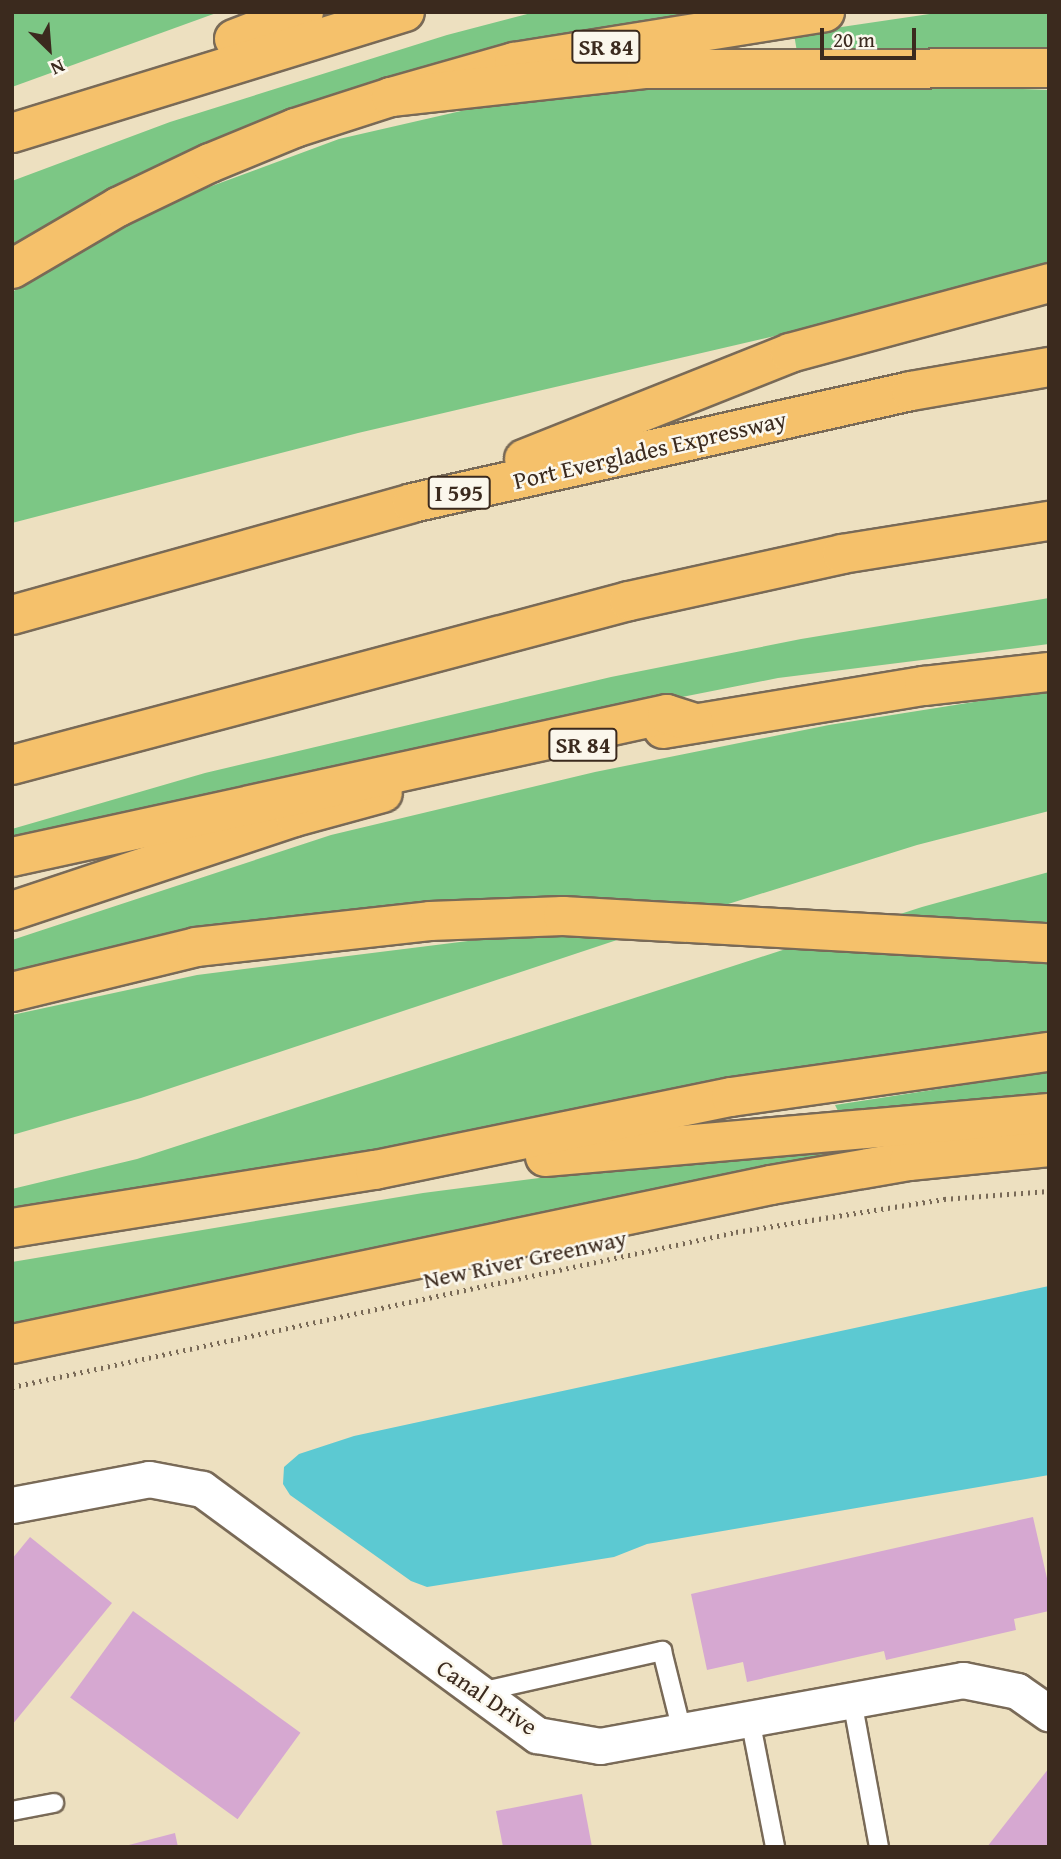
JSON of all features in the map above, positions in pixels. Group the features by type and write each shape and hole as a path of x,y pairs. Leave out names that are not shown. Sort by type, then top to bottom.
{"main road":[{"path":"12,124 304,12"},
{"path":"12,133 405,12"},
{"name":"SR 84","path":"12,269 118,207 210,163 295,128 391,97 514,62 825,12"},
{"path":"391,97 646,69 1049,68"},
{"path":"412,503 790,353 1049,283"},
{"name":"Port Everglades Expressway","path":"12,615 412,503 911,391 1049,367"},
{"path":"12,765 629,601 842,554 1049,521"},
{"name":"SR 84","path":"12,911 295,817 523,758 694,723 925,686 1049,673"},
{"path":"12,857 667,714 694,723"},
{"path":"12,992 196,947 444,921 563,916 1049,943"},
{"path":"12,1228 375,1170 731,1097 1049,1052"},
{"path":"375,1170 1049,1113"},
{"path":"12,1345 771,1185 909,1161 1049,1147"}],"street":[{"name":"Canal Drive","path":"12,1505 149,1479 202,1489 537,1735 600,1746 963,1680 1017,1691 1049,1713"}],"lane":[{"path":"478,1693 662,1651 682,1731"},
{"path":"852,1700 880,1847"},
{"path":"750,1719 775,1847"},
{"path":"12,1811 54,1803"}],"path":[{"name":"New River Greenway","path":"12,1387 736,1232 944,1199 1049,1191"}],"green space":[{"path":"12,12 219,12 12,87"},
{"path":"535,12 735,12 462,57 388,77 253,124 179,157 12,247 12,181 170,122 447,35"},
{"path":"943,12 1049,12 1049,47 797,52 794,34"},
{"path":"822,82 1049,90 1049,284 813,327 358,433 12,523 12,292 163,204 339,139 518,98 633,85"},
{"path":"1049,598 1049,644 778,678 576,718 12,879 12,829 205,773 611,677 801,639"},
{"path":"1049,690 1049,811 917,845 709,910 12,979 12,940 331,835 595,772 829,725"},
{"path":"1049,872 1049,930 891,917 922,907"},
{"path":"508,936 629,936 141,1098 12,1135 12,1015 197,975"},
{"path":"795,946 1049,958 1049,1034 793,1069 12,1223 12,1189 137,1159"},
{"path":"1049,1072 1049,1100 839,1113 835,1105"},
{"path":"797,1145 915,1145 12,1331 12,1262 423,1193"}],"water":[{"path":"1049,1286 1049,1475 647,1544 614,1557 427,1587 411,1581 290,1495 283,1484 284,1467 299,1454 354,1436"}],"building":[{"path":"1033,1517 1049,1587 1049,1611 1014,1619 1016,1630 886,1660 884,1651 747,1682 743,1662 707,1670 691,1594"},
{"path":"30,1537 112,1603 12,1725 12,1559"},
{"path":"133,1611 300,1733 238,1819 70,1698"},
{"path":"1049,1768 1049,1847 987,1847"},
{"path":"582,1794 592,1847 503,1847 496,1811"},
{"path":"175,1833 178,1847 125,1847 125,1846"}]}
